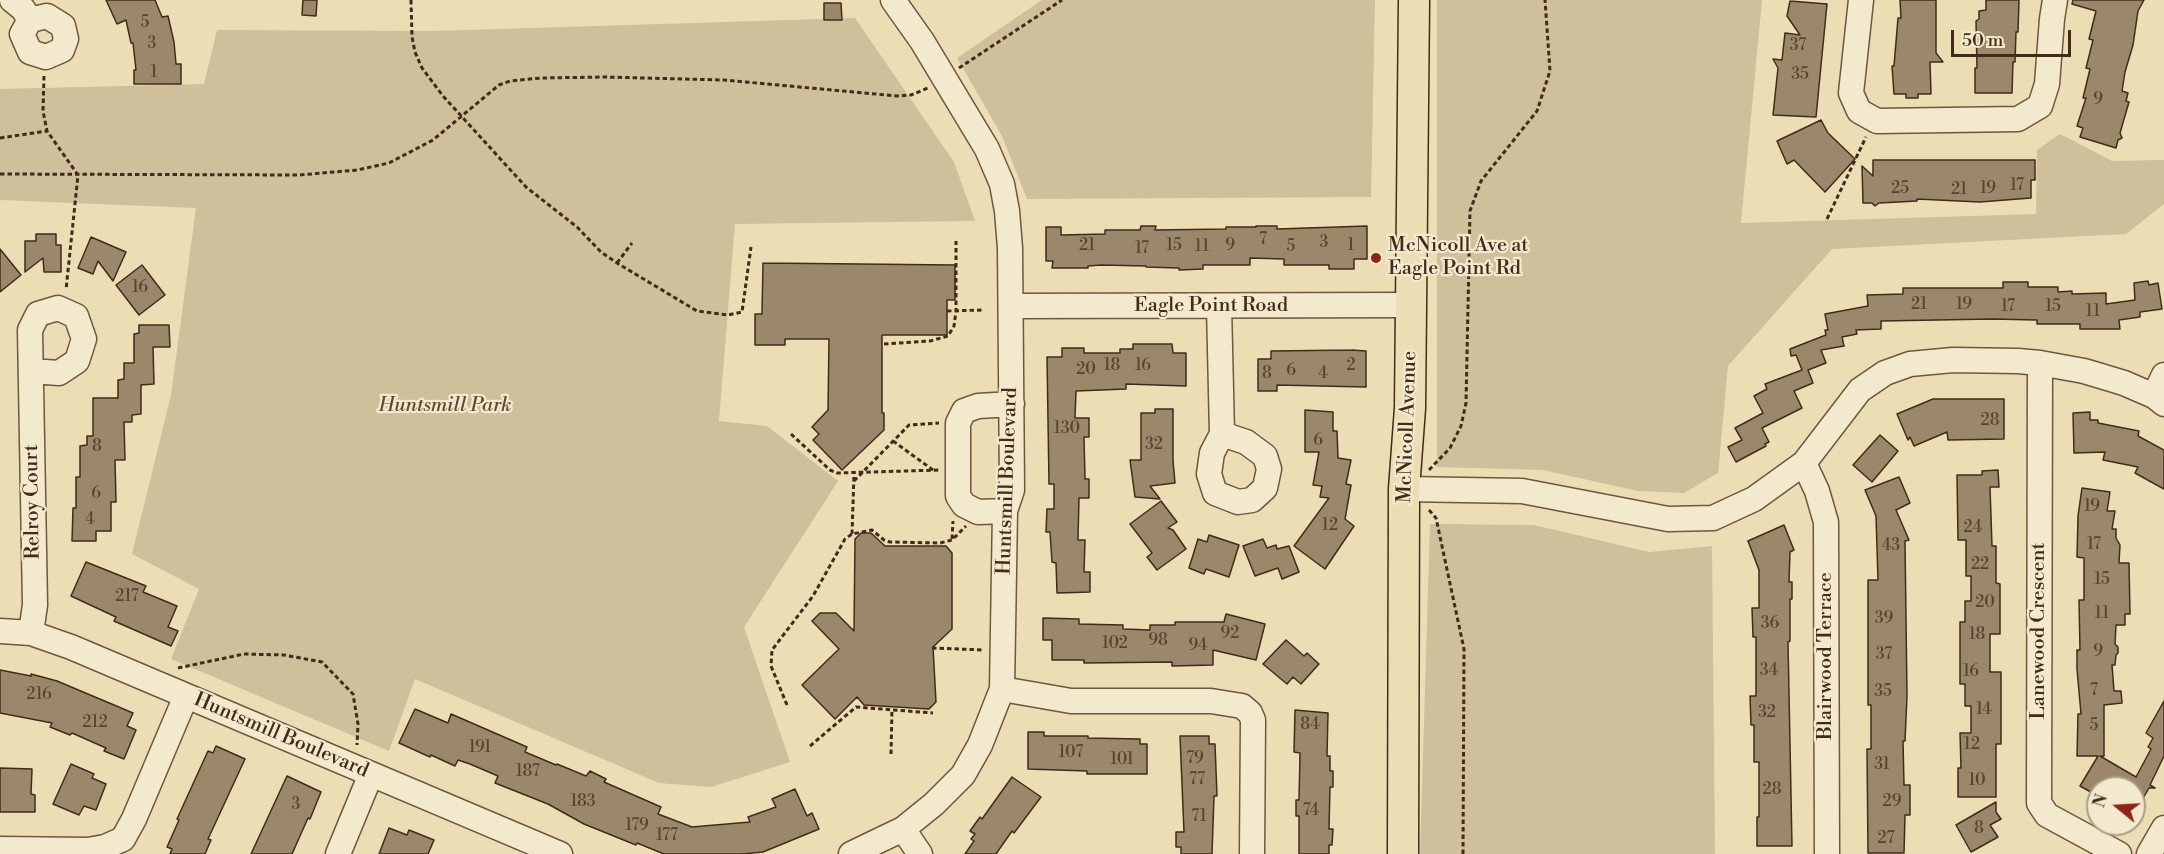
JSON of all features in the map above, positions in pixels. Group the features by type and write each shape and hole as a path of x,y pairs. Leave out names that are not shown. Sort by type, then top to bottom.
{"main road":[{"name":"McNicoll Avenue","path":"1403,854 1404,489 1410,408 1414,0"}],"street":[{"path":"12,0 23,9 30,20"},
{"name":"Huntsmill Boulevard","path":"851,854 903,829 933,804 963,775 980,744 1002,689 1005,511 1012,490 1011,306 1007,211 1000,176 944,78 893,0"},
{"path":"1861,0 1851,93 1859,111 1877,121 2018,119 2040,106 2047,84 2055,0"},
{"path":"47,16 63,26 66,39 62,50 46,57 30,52 22,34 30,20 47,16"},
{"name":"Eagle Point Road","path":"1011,306 1411,305"},
{"path":"1219,306 1222,434"},
{"path":"31,371 59,373 77,362 84,339 76,316 58,308"},
{"name":"Relroy Court","path":"31,633 34,605 30,330 38,314 58,308"},
{"path":"1404,489 1522,492 1668,519 1713,518 1754,499 1804,463 1860,390 1885,373 1910,363 1953,360 2040,363 2084,371 2161,391"},
{"name":"Lanewood Crescent","path":"2040,363 2039,803 2047,815 2119,854"},
{"path":"1005,511 978,512 964,505 945,470 958,423 964,411 978,406 1012,404"},
{"name":"Blairwood Terrace","path":"1804,463 1817,491 1826,522 1827,854"},
{"name":"Huntsmill Boulevard","path":"0,631 31,633 71,647 559,854"},
{"path":"1002,689 1071,701 1211,701 1242,706 1250,713 1253,720 1252,854"},
{"path":"0,849 88,850 105,847 123,839 134,819 186,696"},
{"path":"338,854 371,774"},
{"path":"2149,854 2164,828"},
{"path":"903,829 920,854"}],"path":[{"path":"411,0 412,37 415,52 422,68 443,96 526,187 577,227 601,252 697,311 728,315 742,312 751,247"},
{"path":"0,174 299,175 357,170 389,163 414,152 433,140 500,85 510,81 541,78 605,76 724,80 897,96 921,92 1062,0"},
{"path":"1429,469 1450,448 1461,426 1466,403 1470,211 1481,181 1537,111 1550,71 1545,0"},
{"path":"46,57 43,111 47,131 78,175 66,291 58,308"},
{"path":"1827,219 1864,141 1877,121"},
{"path":"0,138 47,131"},
{"path":"884,344 948,336 954,326 956,311 956,241"},
{"path":"617,263 632,243"},
{"path":"947,311 983,310"},
{"path":"854,481 911,424 958,423"},
{"path":"791,434 830,470 837,473 945,470"},
{"path":"893,441 945,470"},
{"path":"852,534 854,474"},
{"path":"1429,511 1436,518 1464,649 1464,854"},
{"path":"787,705 771,666 772,650 813,596 845,539 852,534 872,530 890,542 940,543 952,540 978,512"},
{"path":"932,648 1003,650"},
{"path":"178,668 244,654 284,655 322,662 353,694 358,724 357,745"},
{"path":"810,746 856,707 933,713"},
{"path":"891,754 892,709"}],"green space":[{"path":"1042,0 1375,0 1371,197 1027,199 1002,136 957,58"},
{"path":"1437,0 1762,0 1741,223 2036,214 2037,150 2060,134 2112,161 2164,160 2164,204 2126,234 1832,249 1728,366 1718,473 1684,493 1638,491 1543,470 1437,467"},
{"name":"Huntsmill Park","path":"855,18 954,162 975,221 735,224 719,421 767,426 838,481 744,627 790,762 711,787 659,783 415,679 389,751 171,659 199,589 132,554 171,395 196,208 0,200 0,89 204,84 217,30 433,31"},
{"path":"1430,524 1534,525 1649,552 1712,546 1715,854 1420,854"}],"building":[{"path":"106,0 155,0 162,17 168,16 176,64 181,64 181,84 134,84 134,70 136,70 133,43 131,43 126,20 117,24"},
{"path":"303,0 317,0 316,16 302,15"},
{"path":"1900,0 1936,0 1936,53 1943,62 1930,62 1931,94 1918,94 1918,98 1906,98 1906,94 1894,94 1892,66 1894,66 1898,18 1901,18"},
{"path":"1986,0 2019,0 2012,93 1975,93 1976,21 1979,19 1979,11 1986,10"},
{"path":"2073,0 2144,0 2138,11 2133,45 2125,72 2122,91 2128,93 2126,101 2129,102 2120,133 2122,138 2118,140 2116,148 2080,137 2083,128 2077,126 2086,98 2083,98 2090,69 2086,68 2093,40 2089,39 2096,11 2072,4"},
{"path":"1790,1 1827,4 1816,117 1773,115 1778,68 1773,59 1782,60 1785,33 1800,35 1787,16"},
{"path":"824,3 841,3 842,20 824,20"},
{"path":"1821,120 1828,133 1855,159 1825,192 1794,160 1787,164 1777,141"},
{"path":"1873,160 2035,160 2035,180 2031,180 2031,198 1980,202 1917,199 1917,201 1879,203 1875,206 1872,203 1863,203 1862,166 1873,176"},
{"path":"1141,226 1156,226 1155,230 1226,229 1226,227 1256,226 1277,226 1277,229 1367,226 1367,259 1354,259 1354,269 1329,269 1329,265 1284,265 1284,259 1250,258 1250,265 1203,265 1203,269 1179,270 1179,268 1101,265 1088,266 1088,268 1052,268 1053,261 1046,261 1046,227 1061,227 1061,235 1105,234 1105,230 1140,230"},
{"path":"36,234 56,234 56,245 61,245 61,272 44,272 43,258 25,272 25,241 36,241"},
{"path":"91,237 126,252 113,281 98,261 93,274 78,268"},
{"path":"0,249 21,275 0,292"},
{"path":"763,263 955,265 955,300 947,300 947,335 882,335 884,430 842,470 813,440 819,434 812,427 828,410 829,339 785,339 785,345 755,345 755,314 762,314"},
{"path":"142,265 165,295 139,315 116,285"},
{"path":"2148,281 2149,285 2158,283 2162,309 2140,312 2140,317 2119,320 2120,329 2080,329 2080,324 2037,324 2037,320 1992,319 1881,321 1881,329 1856,330 1857,334 1842,337 1844,346 1821,350 1826,363 1808,370 1813,383 1794,391 1802,408 1762,428 1769,442 1765,444 1766,446 1736,462 1728,447 1742,440 1735,428 1763,413 1754,396 1767,389 1765,384 1802,370 1796,355 1791,356 1790,349 1826,335 1825,330 1828,330 1825,314 1868,306 1867,295 1903,294 1903,288 2003,288 2003,282 2028,282 2028,287 2058,287 2058,292 2072,291 2072,294 2106,293 2106,304 2135,300 2134,283"},
{"path":"139,325 169,325 170,347 153,347 154,384 141,385 141,414 132,415 132,422 124,422 125,460 115,460 116,502 111,502 111,531 96,531 96,541 72,541 73,508 76,508 76,477 80,477 80,446 87,445 87,436 93,436 93,398 118,398 118,380 124,379 124,363 134,363 134,334 139,333"},
{"path":"1133,344 1172,344 1173,353 1186,353 1186,386 1126,384 1126,389 1076,391 1075,418 1089,418 1089,437 1084,437 1085,479 1089,479 1089,498 1079,498 1078,540 1085,540 1084,572 1090,572 1090,592 1057,593 1056,563 1052,562 1050,532 1046,532 1047,509 1054,509 1054,484 1049,484 1047,357 1062,357 1062,348 1084,348 1084,353 1120,353 1120,349 1133,349"},
{"path":"1271,351 1366,351 1366,387 1277,385 1277,391 1258,391 1258,359 1271,359"},
{"path":"1933,399 2004,399 2004,439 1948,440 1947,432 1914,446 1910,437 1908,440 1897,414"},
{"path":"1155,409 1173,409 1175,483 1150,486 1160,499 1135,497 1130,460 1141,460 1141,413 1155,413"},
{"path":"1305,410 1333,412 1333,431 1337,431 1338,458 1351,460 1346,484 1351,485 1345,519 1354,526 1325,569 1294,546 1329,498 1320,497 1322,486 1313,485 1319,452 1305,452"},
{"path":"2090,412 2090,420 2139,431 2138,436 2164,450 2164,489 2135,473 2138,467 2103,460 2105,452 2074,453 2073,413"},
{"path":"1880,435 1898,451 1872,482 1853,465"},
{"path":"1998,470 1999,487 1990,487 1992,546 1996,546 1996,583 2000,584 2000,634 1990,634 1990,672 2001,672 2001,744 1996,744 1996,797 1958,797 1958,768 1961,768 1960,733 1971,733 1971,706 1965,706 1965,684 1960,684 1960,622 1965,622 1965,601 1971,601 1971,576 1966,576 1966,540 1958,540 1957,475 1982,475 1982,471"},
{"path":"1899,477 1910,503 1896,510 1909,540 1905,541 1907,696 1905,741 1903,741 1904,785 1910,785 1910,815 1905,815 1904,853 1868,853 1867,749 1871,749 1871,705 1868,705 1868,580 1878,580 1876,516 1865,490"},
{"path":"2082,488 2110,492 2107,511 2115,511 2112,529 2116,529 2116,538 2120,545 2119,563 2129,563 2130,614 2125,614 2125,625 2116,625 2115,644 2118,647 2118,653 2115,665 2112,665 2114,691 2121,691 2122,703 2104,705 2104,756 2100,756 2134,776 2086,776 2098,756 2077,756 2078,714 2081,714 2077,669 2077,650 2080,650 2079,600 2084,600 2084,558 2077,557 2078,516"},
{"path":"1161,501 1177,522 1168,528 1173,530 1186,549 1157,570 1147,557 1152,553 1130,524"},
{"path":"1784,525 1794,550 1790,552 1789,582 1792,582 1792,599 1790,599 1790,641 1788,642 1792,846 1757,846 1759,762 1754,762 1754,725 1751,725 1750,696 1756,696 1756,637 1753,637 1752,608 1759,608 1759,570 1748,541"},
{"path":"861,533 871,533 885,546 946,546 952,553 952,629 933,647 936,702 929,709 864,705 857,697 835,719 802,685 839,649 812,621 820,613 836,613 854,631 855,539"},
{"path":"1209,535 1239,545 1229,577 1206,569 1204,574 1189,568 1198,539 1207,542"},
{"path":"1263,539 1267,548 1276,545 1277,549 1289,546 1299,572 1282,579 1278,568 1255,576 1243,546"},
{"path":"86,562 146,586 143,592 177,606 168,627 178,631 171,646 114,621 116,617 71,596"},
{"path":"1226,614 1265,624 1256,660 1213,650 1213,665 1172,666 1172,662 1084,663 1084,660 1052,660 1052,640 1043,640 1043,618 1079,619 1079,624 1123,625 1123,629 1150,630 1150,625 1175,625 1175,622 1224,622"},
{"path":"1286,640 1304,656 1307,653 1319,664 1301,684 1293,677 1287,684 1263,664"},
{"path":"0,670 31,676 31,674 57,681 133,713 127,726 136,730 124,759 72,733 70,735 50,727 52,723 0,713"},
{"path":"2164,701 2164,756 2150,785 2155,788 2149,788 2146,793 2146,776 2137,776 2151,749 2148,747 2153,738 2146,733"},
{"path":"415,709 448,723 451,714 527,747 525,752 556,765 586,776 590,771 606,779 604,782 661,807 658,814 692,827 750,822 748,817 776,807 772,799 795,789 807,816 812,813 819,829 763,852 664,854 584,824 548,804 495,783 498,776 470,764 458,760 455,766 399,743"},
{"path":"1295,710 1328,713 1327,756 1330,756 1330,771 1333,771 1333,787 1330,787 1329,829 1333,829 1329,854 1299,854 1299,816 1296,816 1296,800 1299,800 1300,753 1294,752"},
{"path":"1028,732 1044,732 1044,736 1140,739 1140,744 1147,744 1147,774 1087,774 1087,771 1028,769"},
{"path":"1180,736 1209,736 1209,744 1215,744 1217,796 1214,796 1212,854 1181,854 1181,847 1176,847 1176,832 1184,832"},
{"path":"216,746 245,759 208,839 211,840 205,854 170,854 172,849 167,847 179,820 177,819 208,751 213,753"},
{"path":"71,764 94,774 92,778 106,784 96,810 84,806 79,815 53,804"},
{"path":"0,768 32,769 31,794 35,795 35,812 0,812"},
{"path":"287,776 321,792 310,819 308,818 292,854 251,854"},
{"path":"2086,776 2086,789 2080,786"},
{"path":"1012,777 1041,797 996,854 965,854 974,841 971,839 975,834 970,831 980,817 982,819"},
{"path":"1996,802 1996,812 2001,819 1990,825 1998,837 1971,852 1956,825"},
{"path":"389,828 407,835 409,830 434,840 428,854 379,854"}],"place":[{"name":"McNicoll Ave at Eagle Point Rd","path":"1376,258"}]}
